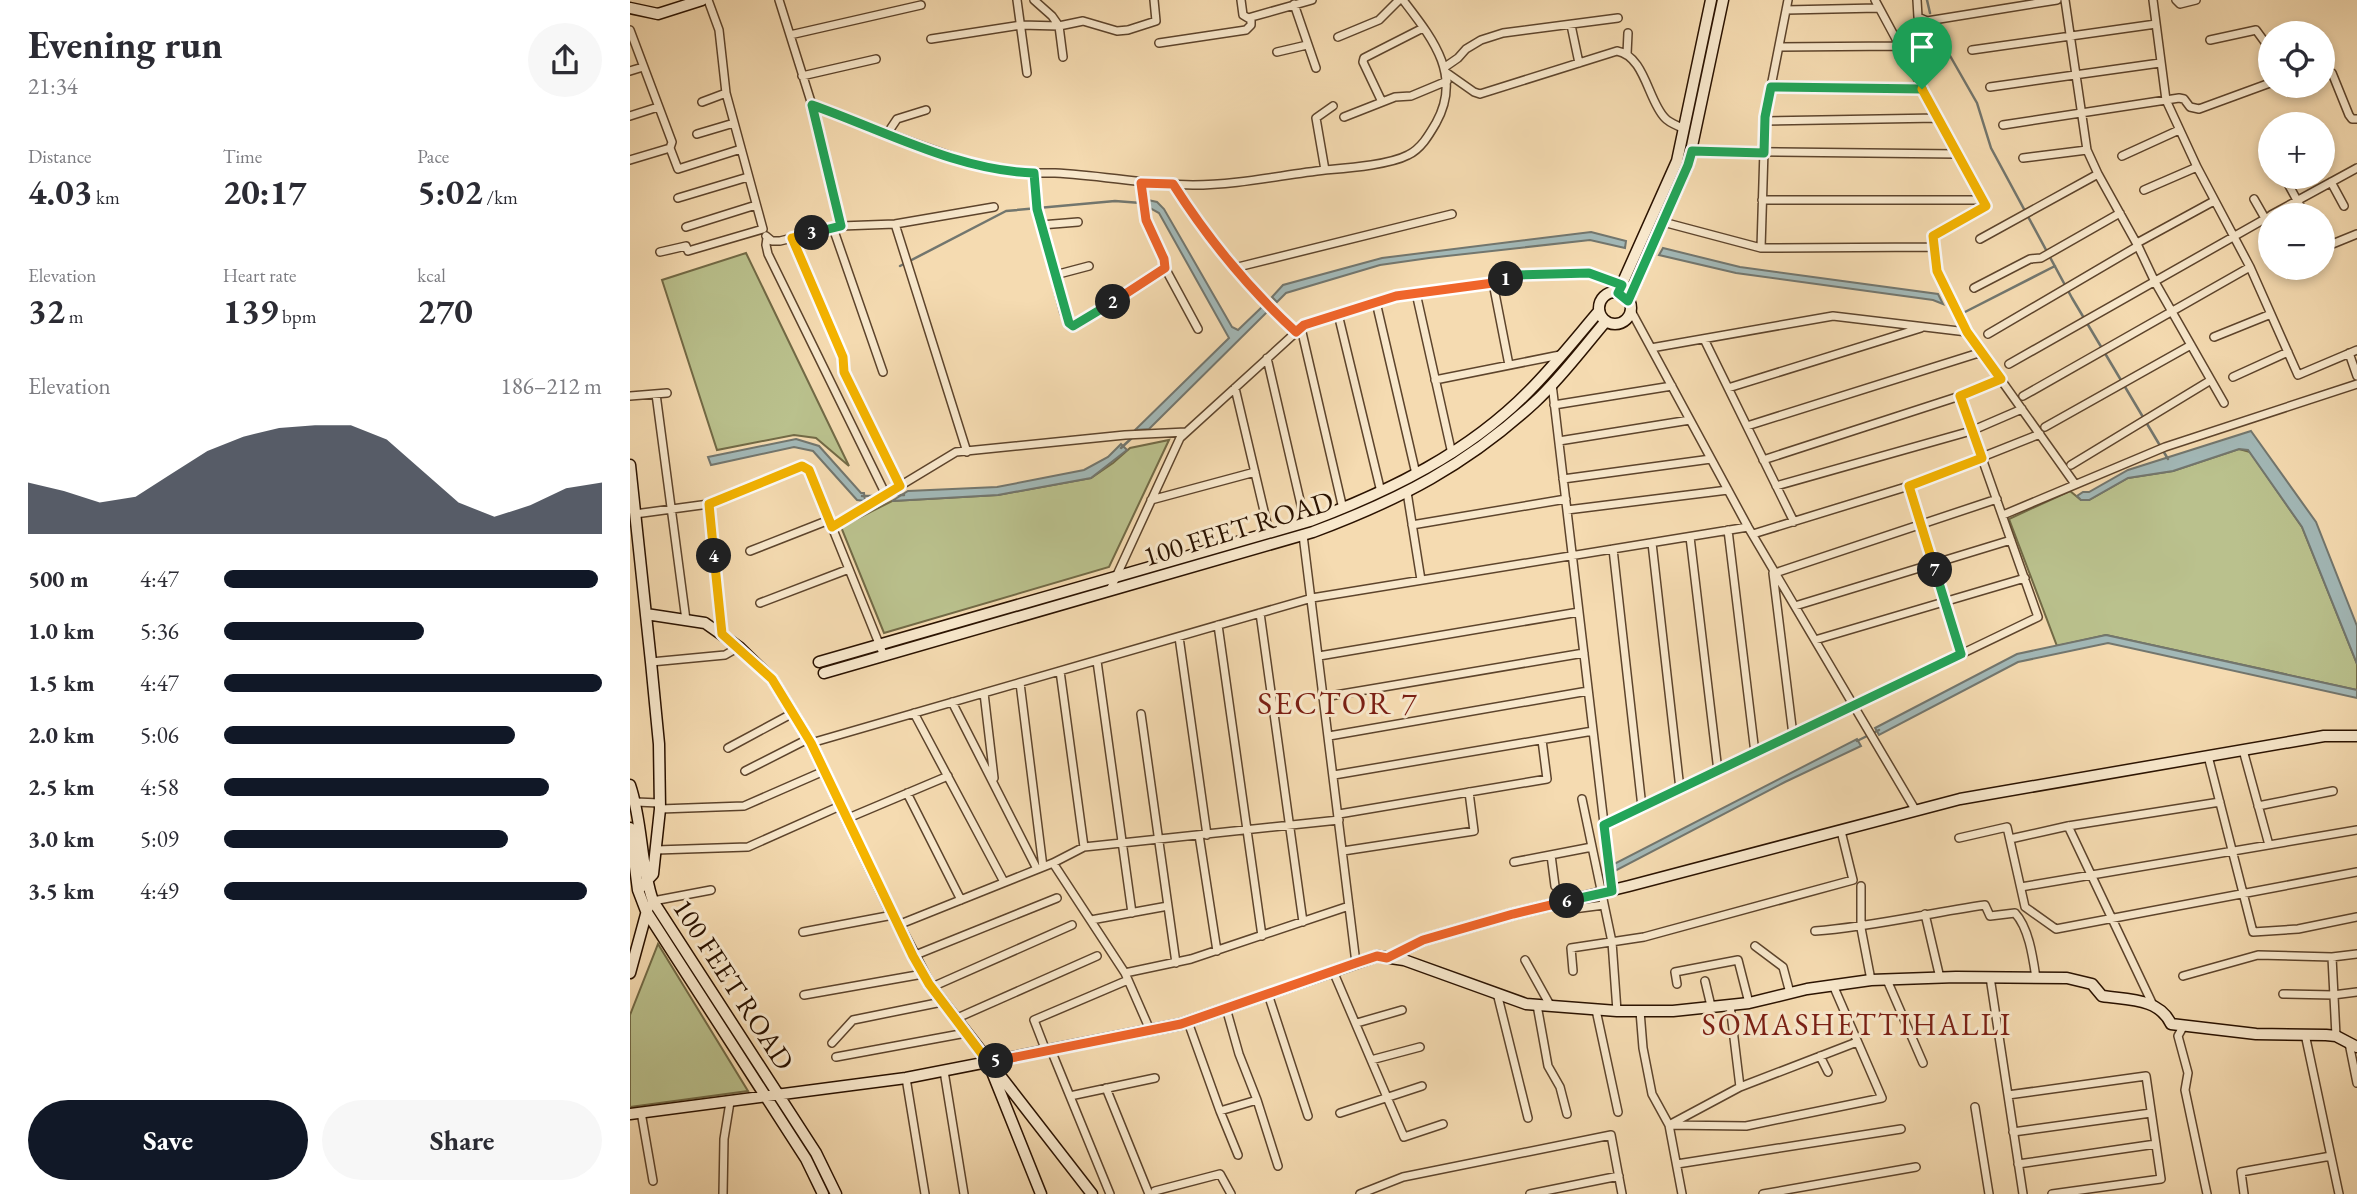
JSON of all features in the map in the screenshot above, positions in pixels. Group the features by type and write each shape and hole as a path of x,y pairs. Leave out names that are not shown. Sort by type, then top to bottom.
{"street":[{"path":"630,8 658,14 702,0"},
{"path":"708,0 719,30 726,93 767,238 768,254 886,495"},
{"path":"779,0 812,105 837,227 883,372"},
{"path":"1017,0 1027,73"},
{"path":"1034,0 1059,26 1063,57"},
{"path":"931,39 1021,25 1059,26 1083,21 1117,31 1128,30 1156,21 1154,0"},
{"path":"1241,0 1245,17 1251,18 1311,0"},
{"path":"1338,37 1379,20 1401,0 1423,28 1446,74 1480,94 1617,51 1627,54 1642,74 1665,118 1684,129"},
{"name":"100 FEET ROAD","path":"819,662 1343,509 1452,454 1492,425 1529,391 1599,311 1600,302 1605,295 1620,289 1677,161 1711,0"},
{"path":"1629,305 1688,165 1723,0"},
{"path":"1761,248 1764,121 1788,0"},
{"path":"1917,0 1918,17 1927,21 2057,0"},
{"path":"2065,0 2087,150 2138,244 2155,282 2224,403"},
{"path":"2153,0 2166,100 2214,201 2250,267 2298,375 2353,352 2357,376"},
{"path":"2176,0 2180,4 2196,0"},
{"path":"1294,4 1316,68"},
{"path":"1786,10 1877,4 1986,206 1933,236 1937,271 1967,332 2022,409 2042,431 2075,484"},
{"path":"790,35 920,5"},
{"path":"1160,43 1246,30 1250,27 1251,18"},
{"path":"1344,117 1396,97 1411,96 1446,74 1481,40 1503,33 1618,19"},
{"path":"1972,50 2156,24"},
{"path":"1572,25 1579,63"},
{"path":"1382,102 1363,60 1423,28"},
{"path":"630,30 672,142 670,148 678,169 741,149"},
{"path":"2210,40 2256,30 2258,33"},
{"path":"1627,54 1628,33"},
{"path":"1277,52 1307,45"},
{"path":"1779,47 1899,46"},
{"path":"802,76 876,59"},
{"path":"1990,87 2160,63"},
{"path":"630,71 643,67"},
{"path":"812,105 989,169 1056,173 1141,183 1212,185 1364,166 1409,155 1428,138 1440,116 1446,74"},
{"path":"2335,78 2349,115 2352,119 2357,118"},
{"path":"1771,87 1922,89"},
{"path":"2003,125 2179,98 2184,99 2190,107 2199,109 2258,87"},
{"path":"702,102 726,93"},
{"path":"1325,170 1316,118 1333,106"},
{"path":"630,116 658,107"},
{"path":"887,134 897,119 926,110"},
{"path":"1764,121 1938,118"},
{"path":"696,134 734,123"},
{"path":"2122,156 2179,130"},
{"path":"630,160 670,148"},
{"path":"2023,158 2087,150"},
{"path":"1692,151 1957,154"},
{"path":"2144,190 2197,167"},
{"path":"2335,180 2357,168"},
{"path":"1034,173 1041,225 1064,313 1073,326 1165,268"},
{"path":"1980,239 2098,174"},
{"path":"678,198 748,177"},
{"path":"1141,183 1146,220 1164,259 1165,268 1198,329"},
{"path":"1173,184 1234,268 1271,309 1299,330 1343,509"},
{"path":"2290,189 2296,201"},
{"path":"2292,203 2318,189"},
{"path":"2335,189 2344,206"},
{"path":"2254,199 2258,204"},
{"path":"1762,200 1982,200"},
{"path":"1988,334 2214,201"},
{"path":"686,227 756,205"},
{"path":"767,238 780,241 837,227 895,224 994,207"},
{"path":"1974,288 2030,259 2048,254 2120,213"},
{"path":"1234,268 1452,214"},
{"path":"1041,225 1078,222"},
{"path":"1663,222 1761,248 1934,247"},
{"path":"2009,363 2258,222"},
{"path":"895,224 967,452"},
{"path":"660,252 686,246 688,251 763,229"},
{"path":"2335,243 2357,234"},
{"path":"792,238 843,357 844,372 897,488"},
{"path":"1055,275 1088,265"},
{"path":"2023,396 2250,267"},
{"path":"1110,590 1180,438 1299,330 1338,314 1396,296 1493,283 1517,275 1589,273 1620,289 1750,531 1916,811"},
{"path":"1493,283 1509,365"},
{"path":"1416,293 1452,454"},
{"path":"1376,302 1416,474"},
{"name":"100 FEET ROAD","path":"824,673 1303,535 1373,510 1460,463 1499,434 1537,400 1606,321 1620,323 1627,317 1629,305"},
{"path":"1599,311 1606,321"},
{"path":"1338,314 1381,492"},
{"path":"2214,337 2271,314"},
{"path":"1651,348 1833,316 1967,332"},
{"path":"1728,388 1923,328"},
{"path":"1704,339 1794,522"},
{"path":"745,771 809,741 1312,598 1728,530 1750,531 1794,522 1909,486 1982,458 2042,431 2191,345"},
{"path":"1746,426 1982,352"},
{"path":"2233,377 2288,352"},
{"path":"1435,380 1560,355"},
{"path":"1267,358 1305,522"},
{"path":"1763,460 1960,396 2001,379"},
{"path":"2071,465 2211,380"},
{"path":"1552,383 1604,825 1607,892 1604,905 1612,942 1617,1011"},
{"path":"2003,516 2165,447 2357,384"},
{"path":"1554,405 1672,386"},
{"path":"1235,388 1269,532"},
{"path":"630,396 667,393"},
{"path":"656,394 686,620"},
{"path":"1604,825 2038,617 1960,396"},
{"path":"1776,486 1971,431 2022,409"},
{"path":"1559,441 1690,420"},
{"path":"750,551 830,523 878,500 956,452 1125,435 1186,432"},
{"path":"1563,479 1712,459"},
{"path":"630,465 659,744 656,850 653,874 642,886"},
{"path":"635,514 709,504 802,466 809,470 884,656"},
{"path":"1151,500 1255,472"},
{"path":"1909,486 1961,654"},
{"path":"1567,510 1728,490"},
{"path":"1407,492 1421,580"},
{"path":"1412,525 1566,499"},
{"path":"1774,570 1997,499"},
{"path":"709,504 722,634"},
{"path":"1728,530 1755,753"},
{"path":"1303,535 1356,963"},
{"path":"1690,537 1718,771"},
{"path":"1795,606 2011,540"},
{"path":"1652,543 1680,789"},
{"path":"1613,549 1642,807"},
{"path":"760,603 849,569"},
{"path":"1774,570 1793,735"},
{"path":"1815,640 2025,578"},
{"path":"1319,656 1579,612"},
{"path":"646,614 705,623 739,647 772,679 809,741 923,974 1092,1194"},
{"path":"1259,614 1303,922"},
{"path":"1219,625 1262,936"},
{"path":"1179,637 1217,951"},
{"path":"652,662 725,655 739,647"},
{"path":"1324,697 1584,653"},
{"path":"1097,660 1132,913"},
{"path":"1060,671 1084,847"},
{"path":"1020,682 1040,868"},
{"path":"1329,736 1588,691"},
{"path":"984,693 995,786"},
{"path":"952,702 1040,868"},
{"path":"728,748 793,713"},
{"path":"914,713 1004,883"},
{"path":"1141,714 1176,963"},
{"path":"1334,775 1593,731"},
{"path":"1387,958 1423,940 1513,914 1607,892 1960,799 2324,736 2357,736"},
{"path":"803,932 895,920 961,900 1054,863 1084,847 1289,826 1547,779 1542,740"},
{"path":"2243,750 2269,845"},
{"path":"2208,756 2253,932 2298,929 2357,917"},
{"path":"636,802 659,806 744,806 824,771"},
{"path":"846,819 948,776"},
{"name":"100 FEET ROAD","path":"630,785 636,802 642,886 816,1153 836,1194"},
{"path":"2258,806 2333,791"},
{"path":"1343,851 1474,831 1469,792"},
{"path":"907,793 961,900"},
{"path":"1582,799 1592,848 1607,892"},
{"path":"2010,839 2068,826 2220,802"},
{"path":"656,850 748,847 841,806"},
{"path":"2068,826 2152,1003"},
{"path":"1959,838 2007,827 2025,907 2056,929 2357,872"},
{"name":"100 FEET ROAD","path":"630,828 646,911 806,1159 823,1194"},
{"path":"2021,887 2357,830"},
{"path":"1573,971 1571,948 1644,937 1853,880 1842,831"},
{"path":"1514,862 1592,848"},
{"path":"1551,855 1555,886"},
{"path":"1054,863 1126,977 1150,1030"},
{"path":"1861,886 1861,928 1871,980"},
{"path":"630,973 646,911 653,901 711,890"},
{"path":"913,956 1057,898"},
{"path":"1573,909 1604,905"},
{"path":"1815,931 1861,928 1985,905 1990,916 2015,913 2021,919 2034,960 2036,978"},
{"path":"1091,920 1168,906"},
{"path":"1110,1194 1070,1096 1034,1020 1126,977 1217,951 1349,906"},
{"path":"1925,914 1940,978"},
{"path":"932,987 1072,925"},
{"path":"1755,946 1783,967 1790,993"},
{"path":"2183,976 2258,955 2332,957 2357,954"},
{"path":"955,1018 1097,956"},
{"path":"653,1181 636,1113 906,1078 1188,1022 1377,956 1404,960 1526,1004 1617,1011 1673,1011 1749,1003 1790,993 1871,980 2067,978 2092,984 2102,996 2152,1003 2166,1012 2171,1024 2256,1034 2336,1037 2353,1045 2357,1083"},
{"path":"2332,957 2336,1037"},
{"path":"1525,960 1550,1005"},
{"path":"1677,984 1675,972 1738,960 1749,1003"},
{"path":"1333,971 1405,1137 1443,1124"},
{"path":"804,995 923,974"},
{"path":"1990,978 2023,1194"},
{"path":"1887,980 1923,1063"},
{"path":"1705,981 1711,1006"},
{"path":"1669,1125 1746,1126 1882,1098 1833,985"},
{"path":"2283,994 2333,995 2357,992"},
{"path":"1497,993 1528,1118"},
{"path":"1268,994 1308,1116"},
{"path":"832,1043 853,1020 942,1002"},
{"path":"1537,1005 1548,1066 1560,1087 1567,1114"},
{"path":"1730,1005 1741,1087"},
{"path":"1226,1008 1278,1166"},
{"path":"1357,1023 1402,1010"},
{"path":"1596,1010 1618,1112"},
{"path":"1640,1011 1643,1048 1652,1094 1669,1125 1682,1194"},
{"path":"1188,1022 1238,1155"},
{"path":"2184,1025 2178,1036 2188,1073 2185,1090 2207,1194"},
{"path":"836,1057 966,1033"},
{"path":"2305,1034 2331,1156 2336,1194"},
{"path":"1669,1125 1741,1087 1857,1042"},
{"path":"1371,1060 1420,1047"},
{"path":"1821,1056 1828,1072"},
{"path":"988,1062 1041,1194"},
{"path":"944,1070 964,1194"},
{"path":"2008,1096 2146,1076 2161,1179 2101,1191 2052,1194"},
{"path":"906,1078 925,1194"},
{"path":"1070,1096 1155,1078"},
{"path":"1340,1113 1422,1086"},
{"path":"1106,1088 1152,1192 1220,1174 1231,1194"},
{"path":"1220,1111 1257,1100"},
{"path":"723,1194 724,1139 730,1102"},
{"path":"1975,1107 1989,1194"},
{"path":"2013,1132 2151,1112"},
{"path":"1676,1164 1901,1129"},
{"path":"1362,1194 1403,1177 1611,1135 1622,1194"},
{"path":"2018,1164 2156,1144"},
{"path":"2244,1194 2241,1172 2331,1156"},
{"path":"1763,1194 1916,1167"},
{"path":"1530,1194 1619,1176"}],"green space":[{"path":"746,253 849,466 816,438 794,435 717,450 662,280"},
{"path":"1169,440 1109,567 884,633 841,527 892,501 998,495 1091,478 1130,448"},
{"path":"2239,449 2250,452 2302,527 2357,664 2357,690 2106,635 2057,646 2009,519 2070,491 2081,500 2089,500 2128,478 2173,471"},
{"path":"658,944 748,1091 630,1107 630,1015"}],"shaded area":[{"path":"1148,200 1157,202 1164,209 1232,327 1238,330 1262,307 1267,312 1149,429 1135,430 1229,338 1159,213 1148,207"},
{"path":"1591,232 1626,241 1625,248 1590,240 1429,258 1380,265 1286,293 1277,302 1272,297 1283,285 1382,258"},
{"path":"1663,248 1740,267 1938,294 1943,304 1933,300 1736,273 1659,255"},
{"path":"2251,431 2316,522 2357,626 2357,664 2302,527 2248,450 2239,449 2173,471 2128,478 2089,500 2081,500 2077,496 2128,470"},
{"path":"796,439 819,446 861,493 864,493 865,501 857,500 813,451 794,447 711,465 708,457"},
{"path":"1121,444 1127,450 1091,478 998,495 892,501 908,491 997,487 1084,470 1108,457"},
{"path":"2106,635 2357,690 2357,698 2108,643 2018,662 1879,735 1875,728 2017,654"},
{"path":"1857,739 1861,746 1785,782 1613,872 1612,865"}],"waterway":[{"path":"1927,0 1930,13"},
{"path":"1933,26 1977,103 1991,148 2072,298 2168,459"},
{"path":"900,266 1006,211 1115,201 1141,203"},
{"path":"1958,309 1963,313 2055,266"},
{"path":"1121,448 1134,436"},
{"path":"889,495 904,495"},
{"path":"862,496 879,496"},
{"path":"1857,741 1879,730"}],"district":[{"name":"SECTOR 7","path":"1338,703"},
{"name":"SOMASHETTIHALLI","path":"1857,1024"}],"route":[{"path":"1771,87 1922,89 1986,206 1933,236 1937,271 1967,332 2001,379 1960,396 1982,458 1909,486 1961,654 1604,825 1612,891 1513,914 1423,940 1387,958 1377,956 1181,1024 988,1062 929,984 913,956 811,743 772,679 722,634 709,504 806,466 832,527 900,486 844,372 843,357 792,238 841,226 812,105 919,146 989,169 1034,173 1037,209 1064,313 1071,326 1165,268 1164,259 1146,220 1141,183 1173,184 1234,268 1296,332 1304,325 1396,296 1493,283 1517,275 1589,273 1622,285 1618,293 1628,301 1692,151 1764,153 1765,117 1771,87"}]}
